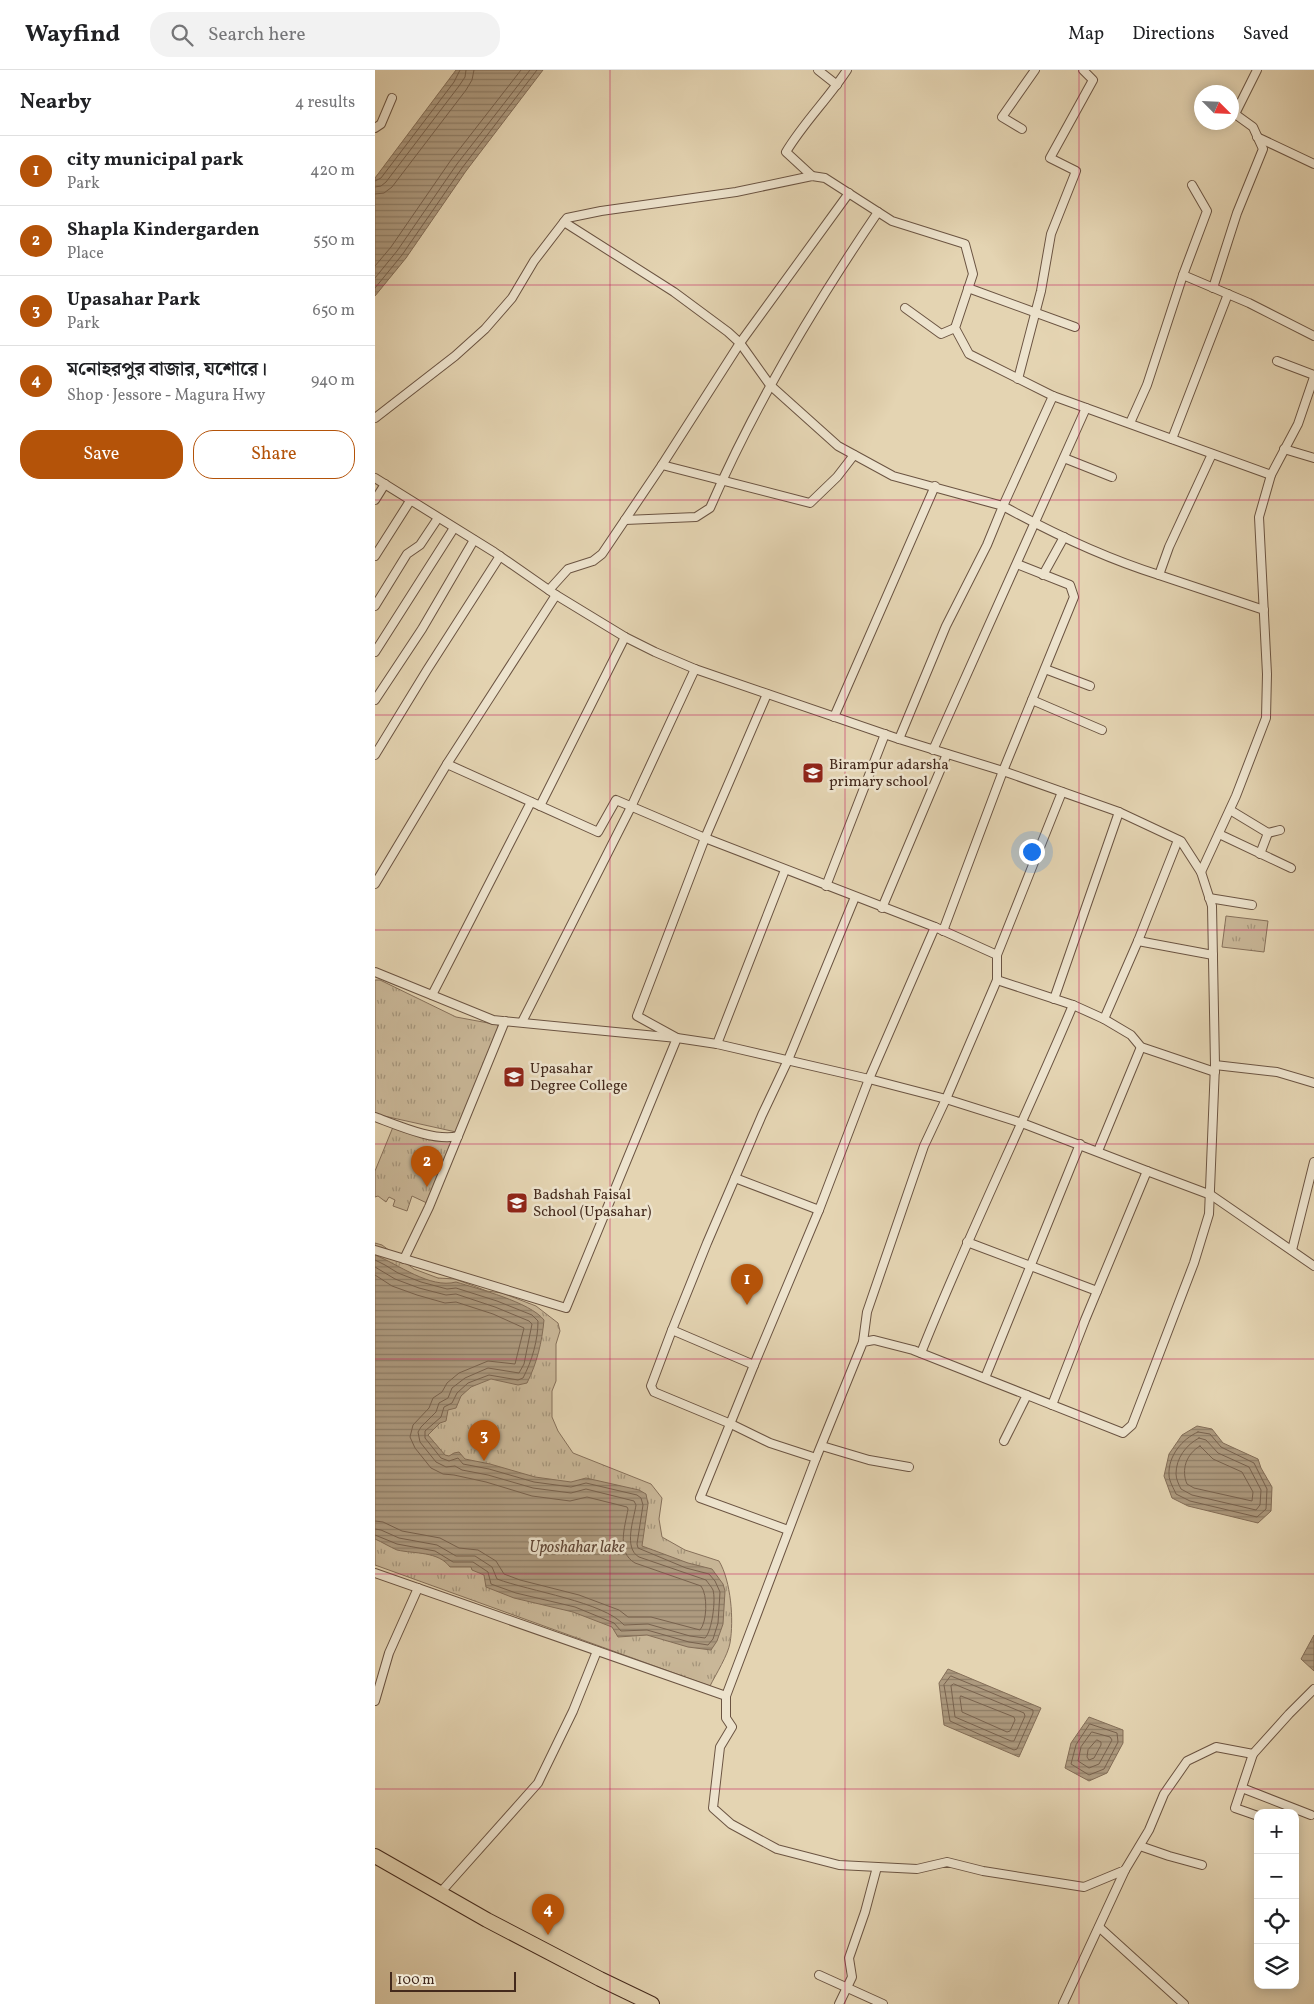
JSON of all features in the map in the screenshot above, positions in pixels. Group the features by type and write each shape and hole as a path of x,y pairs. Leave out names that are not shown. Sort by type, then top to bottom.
{"highway":[{"path":"375,1856 487,1920 652,2004"}],"street":[{"path":"818,70 837,85"},
{"path":"812,176 787,152 799,130 837,85 841,74 847,70"},
{"path":"1022,129 1002,116 1035,70"},
{"path":"1019,379 1036,312 1051,234 1076,171 1050,158 1093,80 1083,70"},
{"path":"1213,288 1237,213 1263,150 1253,127 1235,114 1257,70"},
{"path":"377,124 392,98"},
{"path":"1257,137 1314,164"},
{"path":"375,418 455,356 485,329 512,298 533,261 567,218 601,211 736,192 812,176 825,178 892,220 965,244 973,274 955,328 941,334 905,308"},
{"path":"1130,423 1147,385 1183,275 1207,211 1192,184"},
{"path":"549,590 568,569 593,560 602,554 740,343 849,193"},
{"path":"625,520 696,517 710,508 722,479 770,385 831,281 878,212"},
{"path":"564,222 674,292 740,343 770,385 838,446 854,455 893,476 1003,506 1035,524 1137,568 1264,610"},
{"path":"1183,275 1228,294 1314,336"},
{"path":"969,288 1075,327"},
{"path":"1172,439 1228,294"},
{"path":"955,328 969,354 1053,396 1271,474"},
{"path":"1201,872 1230,810 1266,718 1267,674 1259,517 1271,474 1298,424 1314,376 1277,362"},
{"path":"899,739 946,626 987,545 1053,396"},
{"path":"933,750 1086,408"},
{"path":"1285,449 1314,458"},
{"path":"1159,575 1169,547 1212,454"},
{"path":"662,465 810,503 837,477 854,455"},
{"path":"1064,458 1112,477"},
{"path":"375,478 500,556 556,595 625,637 655,652 695,669 767,694 899,739 1003,771 1119,812 1181,841 1201,872 1212,906 1215,1069 1209,1214 1194,1263 1132,1424 1123,1433 921,1353 874,1340 863,1342"},
{"path":"375,500 385,484"},
{"path":"835,717 935,486"},
{"path":"375,556 410,501"},
{"path":"375,606 407,554 420,545 438,518"},
{"path":"375,652 454,528"},
{"path":"1043,575 1064,537"},
{"path":"375,700 423,629 474,540"},
{"path":"375,756 500,556"},
{"path":"943,931 1003,771 1074,598 1070,585 1017,564"},
{"path":"375,884 447,764 556,595"},
{"path":"540,806 625,637"},
{"path":"522,1022 631,807 695,669"},
{"path":"1045,669 1089,686"},
{"path":"677,1038 637,1016 705,838 767,694"},
{"path":"1032,700 1102,730"},
{"path":"826,886 885,734"},
{"path":"882,908 947,754"},
{"path":"447,764 598,832 616,800 705,838 943,931 997,955"},
{"path":"1062,792 997,955 997,980 924,1146 867,1312 863,1342 816,1458 726,1696 726,1718 732,1726 720,1747 713,1808 731,1824 777,1849 839,1865 917,1869 947,1862 983,1871 1084,1887 1125,1870"},
{"path":"432,995 531,802"},
{"path":"1230,810 1268,833 1280,830"},
{"path":"1054,999 1119,812"},
{"path":"1259,854 1268,833"},
{"path":"1219,834 1291,868"},
{"path":"1104,1019 1138,941 1178,840"},
{"path":"717,1044 785,870"},
{"path":"816,1458 770,1443 731,1424 653,1392 651,1386 735,1178 788,1060 855,897"},
{"path":"1209,898 1252,905"},
{"path":"789,1530 700,1498 819,1210 869,1079 935,928"},
{"path":"1138,941 1213,955"},
{"path":"375,972 493,1020 677,1038 717,1044 946,1099 1080,1144 1211,1195 1314,1266"},
{"path":"997,980 1073,1005 1104,1019 1131,1035 1141,1047 1215,1069 1277,1072 1314,1083"},
{"path":"921,1353 967,1242 1022,1123 1073,1005"},
{"path":"404,1259 429,1207 505,1021"},
{"path":"375,1250 566,1308 677,1038"},
{"path":"1098,1151 1141,1047"},
{"path":"375,1117 449,1139 458,1136"},
{"path":"985,1378 1080,1144"},
{"path":"1293,1250 1314,1162"},
{"path":"1052,1405 1147,1171"},
{"path":"735,1178 819,1210"},
{"path":"967,1242 1097,1291"},
{"path":"672,1330 754,1365"},
{"path":"1004,1442 1027,1394"},
{"path":"822,1446 869,1460 909,1466"},
{"path":"375,1573 726,1696"},
{"path":"375,1701 389,1653 418,1588"},
{"path":"440,1893 538,1783 573,1711 597,1651"},
{"path":"1254,1815 1235,1808 1253,1754 1314,1689"},
{"path":"1063,2004 1125,1870 1149,1830 1164,1794 1187,1761 1216,1747 1253,1754"},
{"path":"1242,1788 1311,1815"},
{"path":"1140,1846 1201,1865"},
{"path":"839,2004 852,1977 849,1958 865,1912 877,1867"},
{"path":"1099,1928 1184,2004"},
{"path":"819,1975 847,1986 883,2004"}],"green space":[{"path":"1226,916 1268,921 1264,952 1222,947"},
{"path":"375,980 380,980 456,1017 499,1025 456,1132 375,1114"},
{"path":"393,1127 452,1142 429,1204 412,1196 407,1211 393,1206 395,1200 389,1197 386,1202 378,1196 375,1197 375,1171"},
{"name":"Uposhahar lake","path":"375,1243 382,1245 414,1269 438,1278 455,1279 487,1291 502,1293 536,1306 558,1323 560,1331 556,1344 556,1381 552,1391 552,1417 558,1431 573,1453 651,1484 662,1498 659,1519 662,1537 685,1550 719,1561 723,1569 731,1601 730,1643 710,1686 375,1565"}],"water":[{"path":"456,70 543,70 466,171 406,258 375,296 375,178"},
{"name":"Uposhahar lake","path":"375,1255 425,1279 446,1283 456,1282 516,1302 537,1313 544,1320 534,1368 527,1383 518,1385 491,1379 471,1387 461,1396 456,1408 448,1410 446,1421 440,1423 428,1435 445,1455 449,1456 459,1452 465,1459 535,1477 571,1482 586,1478 639,1490 646,1494 648,1504 642,1546 688,1563 712,1569 723,1584 725,1591 723,1624 717,1641 711,1650 688,1647 647,1635 618,1637 612,1627 573,1612 514,1598 486,1587 484,1575 472,1570 471,1567 450,1567 439,1558 397,1550 375,1539"},
{"path":"1197,1426 1212,1429 1223,1443 1258,1459 1272,1487 1271,1511 1258,1523 1188,1506 1172,1498 1164,1476 1169,1454 1182,1435"},
{"path":"1314,1635 1314,1671 1301,1659"},
{"path":"948,1669 1041,1708 1019,1757 944,1725 939,1683"},
{"path":"1089,1717 1123,1730 1123,1743 1107,1773 1089,1781 1065,1768 1071,1743"}],"place":[{"name":"Birampur adarsha primary school","path":"813,773"},
{"name":"Upasahar Degree College","path":"514,1077"},
{"name":"Shapla Kindergarden","path":"427,1187"},
{"name":"Badshah Faisal School (Upasahar)","path":"517,1203"},
{"name":"city municipal park","path":"747,1305"},
{"name":"Upasahar Park","path":"484,1461"},
{"name":"ম‌ন‌োহরপুর বাজার, যশ‌োরে।","path":"548,1935"}]}
